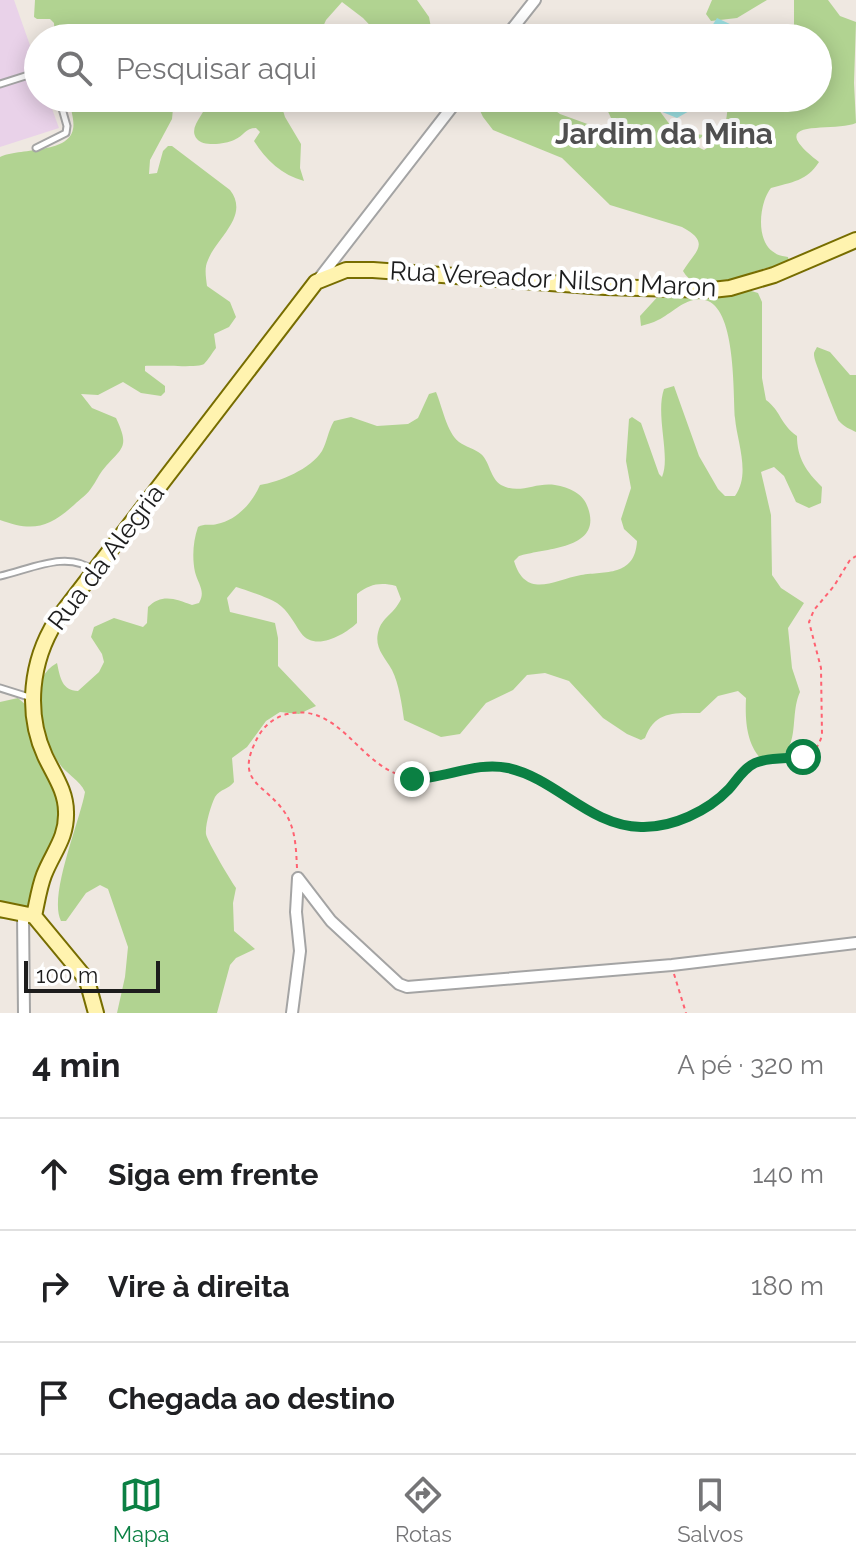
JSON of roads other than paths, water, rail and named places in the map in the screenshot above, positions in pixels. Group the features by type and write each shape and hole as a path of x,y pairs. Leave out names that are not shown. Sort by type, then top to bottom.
{"main road":[{"name":"Rua Vereador Nilson Maron","path":"341,272 373,270 619,287 712,290 754,282 856,240"},
{"name":"Rua da Alegria","path":"28,915 64,837 66,808 63,791 40,742 33,699 34,676 44,640 316,282 341,272"},
{"path":"0,909 28,915 82,974 96,1013"}],"street":[{"path":"516,24 535,0"},
{"name":"Rua da Alegria","path":"316,282 448,112"},
{"path":"341,272 346,245"},
{"path":"292,1013 300,951 296,912 298,878 331,921 399,984 407,987 672,965 856,943"},
{"path":"24,1013 28,915"}],"lane":[{"path":"0,84 24,76"},
{"path":"36,148 66,133 63,112"},
{"path":"0,576 67,559 86,564 94,571"},
{"path":"0,688 33,699"}],"water":[{"path":"717,18 730,24 713,24"},
{"path":"662,112 688,112 677,118"}],"district":[{"name":"Jardim da Mina","path":"664,133"}]}
